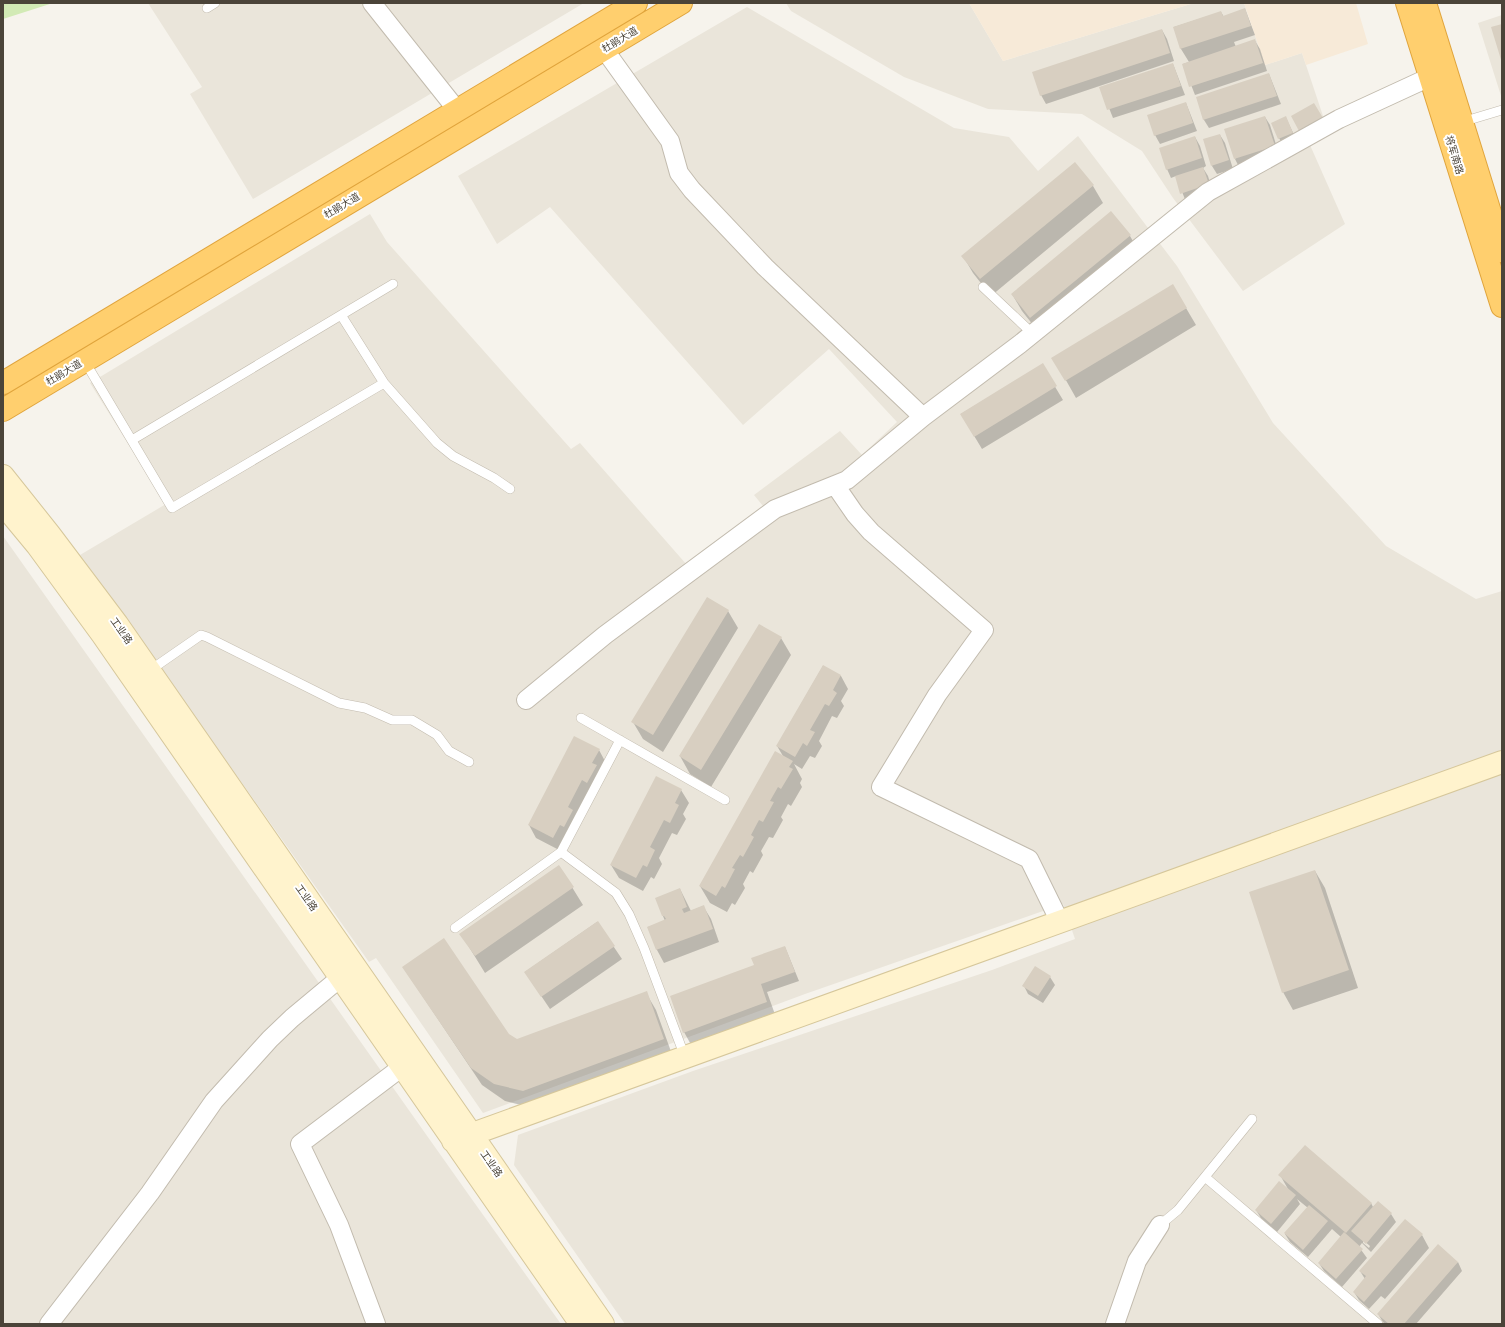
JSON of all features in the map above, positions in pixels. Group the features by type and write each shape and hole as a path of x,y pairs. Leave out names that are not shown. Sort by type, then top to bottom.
{"highway":[{"path":"3,383 636,3"},
{"name":"杜鹃大道","path":"3,410 84,360 682,3"},
{"name":"将军南路","path":"1407,3 1502,306"},
{"name":"将军南路","path":"1425,3 1502,251"}],"main road":[{"name":"工业路","path":"3,476 50,535 149,671 462,1138 581,1324"},
{"name":"工业路","path":"3,504 36,545 102,634 402,1067 462,1138 603,1324"},
{"path":"462,1138 1502,762"}],"street":[{"path":"372,3 457,110"},
{"path":"604,49 670,140 679,173 692,190 765,267 922,417"},
{"path":"526,700 605,635 775,509 847,480 922,417 1033,334 1208,192 1344,116 1430,76"},
{"path":"835,484 854,514 871,532 984,630 937,696 881,787 1029,859 1060,922"},
{"path":"49,1324 150,1193 214,1101 270,1039 340,978"},
{"path":"376,1324 339,1225 300,1144 402,1067"},
{"path":"1116,1324 1137,1261 1160,1225"}],"lane":[{"path":"1462,122 1502,110"},
{"path":"132,440 393,284"},
{"path":"983,287 1033,334"},
{"path":"341,315 384,383 437,443 453,456 494,478 510,489"},
{"path":"84,360 172,508 384,383"},
{"path":"149,671 201,635 339,703 365,708 392,720 412,720 437,735 449,751 469,762"},
{"path":"581,718 725,800"},
{"path":"455,928 561,852 620,740"},
{"path":"561,852 616,893 629,914 644,948 685,1057"},
{"path":"1160,1225 1178,1210 1252,1119"},
{"path":"1205,1177 1378,1324"}],"shaded area":[{"path":"148,3 584,3 253,199 190,94 202,87"},
{"path":"786,3 969,3 1003,61 1194,3 1244,3 1265,65 1302,53 1329,134 1310,145 1345,224 1243,291 1173,198 1142,151 1082,114 988,109 904,77 791,11"},
{"path":"969,3 1194,3 1003,61"},
{"path":"1244,3 1356,3 1368,44 1306,65 1302,53 1265,65"},
{"path":"747,7 954,128 1009,137 1038,171 1078,136 1177,266 1273,423 1386,546 1476,599 1502,591 1502,1324 625,1324 514,1165 518,1135 693,1071 992,970 1075,939 1063,904 805,994 483,1113 376,958 369,962 80,555 166,504 90,383 370,214 387,242 571,449 580,443 687,565 763,506 754,495 840,431 862,455 897,422 829,349 743,425 550,207 497,244 458,176"},
{"path":"1502,15 1502,99 1478,23"},
{"path":"3,536 471,1198 561,1324 3,1324"}],"green space":[{"path":"3,3 53,3 3,19"}],"building":[{"path":"1245,8 1251,26 1180,49 1173,27 1221,11 1223,16"},
{"path":"1502,24 1502,63 1491,27"},
{"path":"1162,29 1170,53 1040,96 1032,72"},
{"path":"1255,39 1263,63 1189,87 1182,64"},
{"path":"1173,63 1181,86 1107,110 1099,87"},
{"path":"1269,73 1277,96 1203,120 1196,97"},
{"path":"1186,102 1193,123 1154,136 1147,115"},
{"path":"1314,103 1323,118 1299,131 1291,116"},
{"path":"1265,116 1275,146 1234,159 1224,129"},
{"path":"1286,116 1293,133 1278,139 1271,123"},
{"path":"1220,134 1229,160 1211,166 1203,139"},
{"path":"1195,136 1202,158 1166,170 1159,148"},
{"path":"1075,162 1094,185 980,279 961,256"},
{"path":"1203,167 1209,184 1180,194 1175,176"},
{"path":"1111,211 1131,235 1030,318 1011,294"},
{"path":"1173,284 1187,308 1065,381 1051,358"},
{"path":"1043,363 1057,386 974,437 960,414"},
{"path":"707,597 729,610 653,735 631,722"},
{"path":"759,624 782,637 701,770 679,756"},
{"path":"823,665 841,675 833,690 837,693 829,706 825,704 810,730 815,732 807,746 803,743 795,757 776,746"},
{"path":"574,736 600,749 592,763 597,765 587,783 582,780 568,807 573,810 564,827 560,825 553,838 528,825"},
{"path":"775,751 793,761 789,767 793,769 781,789 778,787 770,801 774,802 763,822 759,820 751,835 754,837 743,857 740,855 732,868 735,869 725,888 722,886 716,896 699,886"},
{"path":"656,776 682,789 675,803 679,805 670,823 664,820 650,847 655,850 647,867 643,865 636,878 610,865"},
{"path":"559,865 574,887 475,956 459,934"},
{"path":"1315,870 1349,970 1282,993 1249,892"},
{"path":"680,888 687,907 682,909 684,913 704,905 713,929 656,950 647,927 666,919 662,916 655,898"},
{"path":"598,921 615,946 541,997 524,972"},
{"path":"444,938 509,1034 517,1039 647,991 664,1039 523,1091 494,1084 471,1068 402,967"},
{"path":"785,946 795,972 761,984 767,1002 683,1033 670,996 754,965 751,958"},
{"path":"1035,966 1051,976 1038,996 1022,986"},
{"path":"1305,1145 1372,1203 1346,1233 1278,1175"},
{"path":"1279,1181 1296,1195 1271,1224 1255,1210"},
{"path":"1378,1201 1392,1213 1366,1244 1351,1231"},
{"path":"1309,1205 1328,1221 1303,1250 1284,1233"},
{"path":"1405,1219 1423,1234 1364,1302 1353,1292 1366,1276 1359,1271"},
{"path":"1344,1232 1363,1249 1336,1279 1318,1263"},
{"path":"1438,1244 1458,1262 1404,1324 1389,1324 1377,1314"}]}
